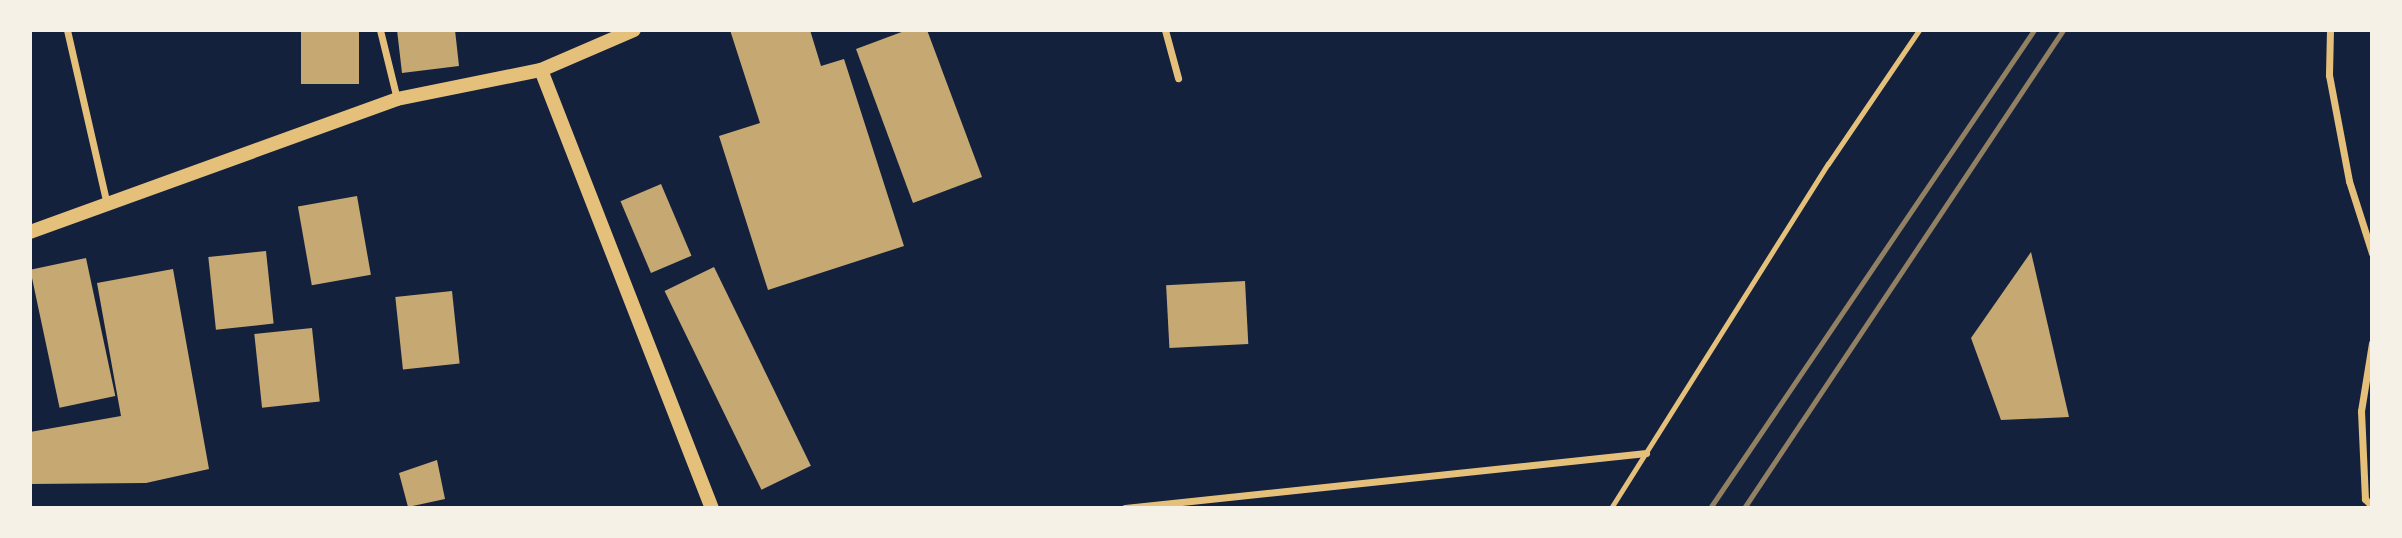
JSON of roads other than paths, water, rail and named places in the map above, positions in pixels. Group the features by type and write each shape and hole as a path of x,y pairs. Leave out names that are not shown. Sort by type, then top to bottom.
{"main road":[{"path":"30,232 397,99 541,70 634,30"},
{"path":"541,70 712,508"}],"street":[{"path":"67,30 107,204"},
{"path":"380,30 397,99"},
{"path":"1165,30 1178,78"},
{"path":"2330,30 2329,75 2349,181 2372,253"},
{"path":"2372,343 2361,411 2365,499 2372,506"},
{"path":"1125,508 1646,453"}],"lane":[{"path":"1611,508 1828,163 1919,30"}],"railway":[{"path":"1710,508 2034,30"},
{"path":"1744,508 2063,30"}]}
